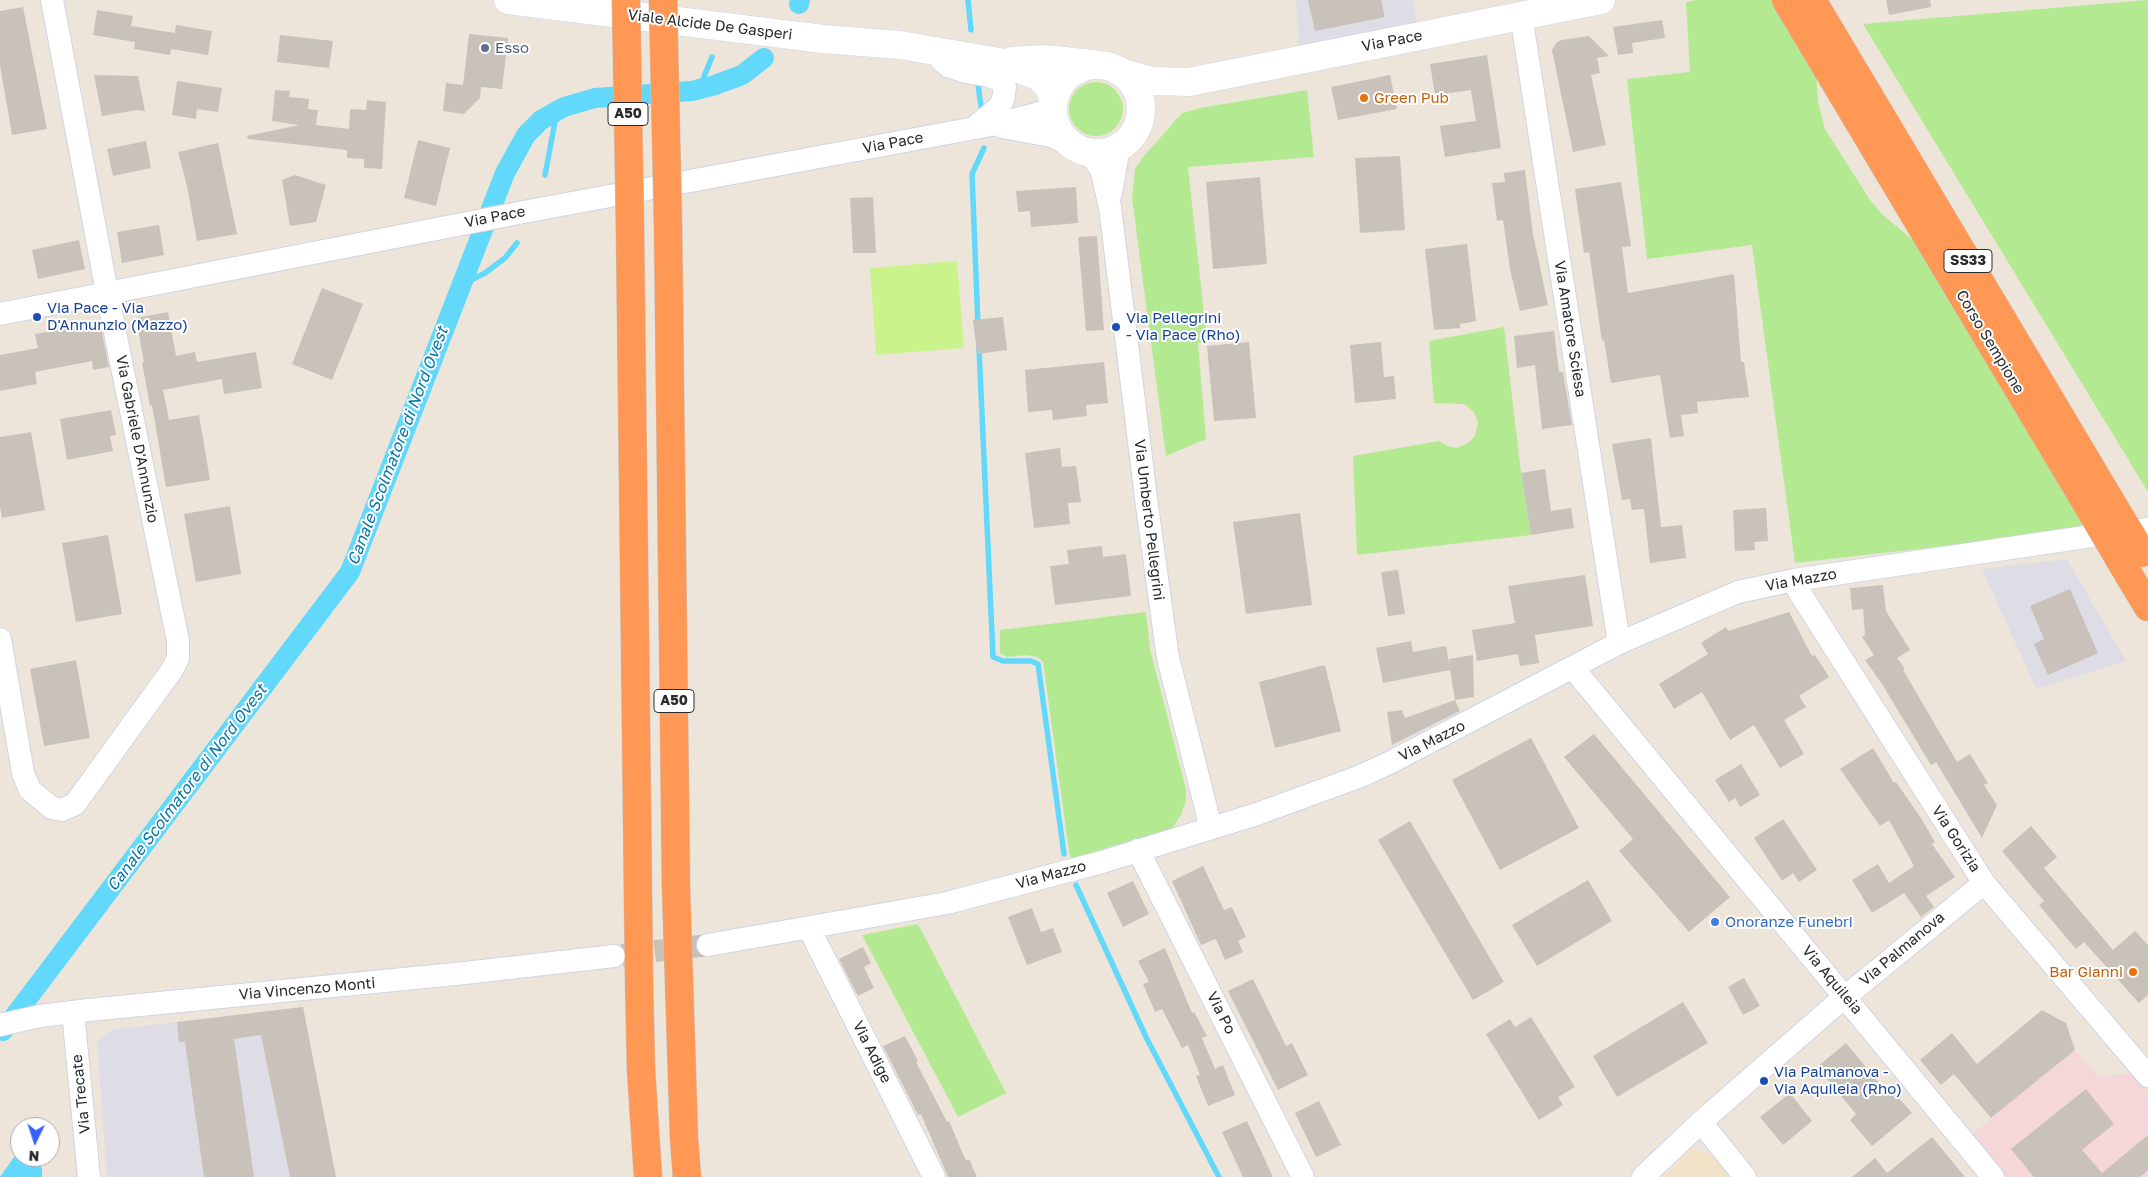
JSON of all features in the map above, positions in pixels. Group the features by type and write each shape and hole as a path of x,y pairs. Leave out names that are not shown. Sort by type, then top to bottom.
{"highway":[{"name":"A50","path":"626,0 639,978 641,1069 648,1177"},
{"name":"A50","path":"663,0 668,224 676,887 684,1138 688,1177"},
{"name":"Corso Sempione","path":"1803,6 2106,515 2139,550 2148,608"}],"street":[{"name":"Via Gabriele D'Annunzio","path":"0,639 23,773 30,790 52,808 62,810 75,804 172,670 178,658 178,641 108,294 52,0"},
{"name":"Viale Alcide De Gasperi","path":"508,0 823,38 900,45 948,56 999,62 1024,69 1038,76 1049,87 1052,103"},
{"name":"Via Pace","path":"1124,73 1152,81 1189,82 1596,0"},
{"name":"Via Amatore Sciesa","path":"1521,15 1619,644"},
{"path":"948,56 941,60 948,66 966,72 989,76 1001,81 1005,87 1003,100 982,126"},
{"name":"Viale Alcide De Gasperi","path":"999,62 1028,59 1069,60 1095,64"},
{"path":"1078,148 1099,153 1119,147 1130,138 1138,126 1141,112 1140,97 1134,84 1124,73 1110,66 1095,64 1080,67 1068,75 1058,86 1052,103 1054,120 1059,133 1100,169 1110,207"},
{"name":"Via Pace","path":"1138,126 1162,98 1189,82"},
{"name":"Via Pace","path":"0,314 529,211 982,126 1043,112 1052,103"},
{"name":"Via Pace","path":"982,126 1038,133 1078,148"},
{"path":"1110,207 1119,147"},
{"name":"Via Umberto Pellegrini","path":"1110,207 1171,675 1211,828"},
{"name":"Via Mazzo","path":"708,945 947,903 1102,862 1257,814 1368,773 1619,644 1726,596 1794,580 2075,538 2139,550"},
{"name":"Via Gorizia","path":"1794,580 1798,590 1984,883 2148,1076"},
{"name":"Via Aquileia","path":"1573,668 1846,996 1993,1177"},
{"name":"Via Po","path":"1138,850 1303,1177"},
{"name":"Via Palmanova","path":"1643,1177 1701,1122 1846,996 1984,883"},
{"name":"Via Adige","path":"811,927 814,938 934,1177"},
{"name":"Via Vincenzo Monti","path":"0,1025 40,1016 73,1012 465,974 614,956"},
{"name":"Via Trecate","path":"73,1012 89,1177"},
{"path":"1701,1122 1745,1177"}],"shaded area":[{"path":"1296,0 1414,0 1417,32 1299,47"},
{"path":"2067,559 2126,661 2036,689 1982,569"},
{"path":"303,1007 336,1177 107,1177 97,1043 111,1030"},
{"path":"2075,1050 2098,1077 2133,1073 2148,1091 2148,1177 2005,1177 1971,1135"},
{"path":"1691,1150 1713,1153 1732,1177 1664,1177"}],"green space":[{"path":"1696,0 1773,0 1816,72 1818,101 1825,129 1870,200 1883,215 1919,245 2090,526 1971,543 1795,563 1752,245 1647,259 1627,79 1690,72 1686,2"},
{"path":"2148,0 2148,492 1863,24"},
{"path":"1091,82 1101,82 1111,86 1119,94 1123,109 1119,124 1111,132 1101,136 1091,136 1081,132 1073,124 1069,114 1069,104 1073,94 1081,86"},
{"path":"1307,90 1314,157 1188,167 1207,342 1198,343 1206,439 1166,456 1132,198 1135,169 1143,157 1182,113 1200,108"},
{"path":"957,261 964,348 876,355 870,268"},
{"path":"1504,327 1521,473 1531,535 1357,555 1353,456 1439,441 1447,446 1457,448 1468,443 1475,436 1478,423 1474,412 1464,404 1434,403 1429,341"},
{"path":"1146,612 1150,649 1186,789 1186,801 1181,815 1169,833 1073,863 1069,851 1043,662 1037,657 1027,655 1007,657 1000,653 1000,630"},
{"path":"918,924 1006,1093 958,1117 862,935"}],"water":[{"path":"10,1163 10,1167 42,1168 42,1177 0,1177"}],"building":[{"path":"1308,0 1381,0 1385,17 1315,31"},
{"path":"1886,0 1930,0 1931,7 1889,15"},
{"path":"23,7 47,129 12,135 0,65 0,11"},
{"path":"97,10 133,16 131,26 175,33 176,25 212,31 208,55 171,49 170,55 134,49 135,42 93,35"},
{"path":"1662,20 1665,38 1632,43 1633,53 1618,55 1613,27"},
{"path":"469,34 508,38 502,89 481,87 480,98 464,114 443,111 446,83 463,85"},
{"path":"280,35 333,41 329,68 277,62"},
{"path":"1589,36 1609,56 1597,58 1600,73 1591,75 1606,145 1573,152 1552,50 1556,43 1561,40"},
{"path":"1487,55 1501,148 1445,157 1440,126 1476,121 1471,90 1435,95 1430,64"},
{"path":"94,75 138,76 145,111 137,110 102,116"},
{"name":"Green Pub","path":"1390,75 1397,109 1338,120 1331,87"},
{"path":"177,81 222,88 218,112 197,109 196,119 172,115"},
{"path":"275,90 290,91 289,97 309,99 308,109 318,110 316,125 349,129 350,109 366,110 367,100 386,102 382,169 364,168 364,159 347,158 347,150 248,139 247,136 299,125 272,121"},
{"path":"418,140 450,148 436,206 404,198"},
{"path":"146,141 151,168 113,176 107,149"},
{"path":"218,143 237,234 197,241 187,186 178,152"},
{"path":"1400,156 1405,230 1360,233 1355,158"},
{"path":"1525,170 1533,234 1548,305 1520,311 1510,269 1503,220 1497,221 1492,183 1505,182 1504,173"},
{"path":"295,175 326,185 316,222 290,226 282,180"},
{"path":"1260,177 1267,264 1213,269 1206,182"},
{"path":"1621,182 1631,246 1622,247 1628,293 1734,274 1741,362 1744,362 1749,397 1697,402 1698,413 1681,415 1684,436 1670,438 1660,375 1611,383 1604,340 1602,341 1589,252 1584,253 1575,189"},
{"path":"1076,187 1078,223 1031,227 1030,211 1018,212 1016,191"},
{"path":"873,197 876,253 853,253 850,198"},
{"path":"159,225 164,255 122,263 117,232"},
{"path":"1097,236 1104,330 1086,331 1078,237"},
{"path":"79,240 85,269 38,279 32,250"},
{"path":"1467,244 1476,321 1460,324 1460,328 1434,330 1425,249"},
{"path":"322,288 363,304 332,380 292,364"},
{"path":"168,312 176,356 195,352 197,362 256,352 262,388 224,394 222,379 163,390 169,420 199,415 210,480 166,487 152,405 150,406 142,362 144,362 136,318"},
{"path":"1003,317 1007,350 977,354 973,320"},
{"path":"100,323 109,367 93,370 92,361 35,372 37,384 0,391 0,355 38,348 35,334"},
{"path":"1554,331 1559,372 1563,372 1572,425 1542,429 1535,365 1517,368 1514,336"},
{"path":"1249,342 1256,418 1214,421 1207,346"},
{"path":"1381,342 1384,377 1394,376 1396,399 1355,403 1350,345"},
{"path":"1104,362 1108,403 1086,405 1087,416 1053,420 1052,410 1028,412 1025,370"},
{"path":"111,410 116,435 110,436 113,451 67,460 60,419"},
{"path":"31,432 45,510 2,518 0,507 0,437"},
{"path":"1651,438 1661,527 1682,525 1686,558 1650,563 1644,509 1632,510 1630,499 1622,500 1612,444"},
{"path":"1060,448 1062,467 1076,466 1081,502 1068,503 1070,524 1034,528 1025,453"},
{"path":"1545,469 1551,511 1571,508 1574,528 1531,535 1521,473"},
{"path":"230,506 241,574 196,582 184,514"},
{"path":"1766,508 1768,541 1754,542 1755,550 1735,551 1733,510"},
{"path":"1300,513 1312,605 1246,614 1233,522"},
{"path":"108,535 122,614 76,622 62,543"},
{"path":"1102,546 1103,557 1126,554 1131,596 1055,605 1050,566 1069,564 1067,550"},
{"path":"1398,570 1405,614 1388,616 1381,572"},
{"path":"1585,575 1593,626 1535,635 1539,663 1520,666 1518,654 1477,661 1472,630 1515,623 1508,586"},
{"path":"1883,585 1886,611 1910,650 1897,658 1905,669 1903,670 1957,762 1970,754 1988,783 1984,785 1997,805 1982,838 1936,762 1931,765 1882,684 1865,660 1874,655 1862,637 1865,635 1863,609 1852,610 1850,588"},
{"path":"2070,589 2098,653 2048,675 2034,644 2044,639 2030,606"},
{"path":"1789,612 1812,656 1815,655 1829,677 1799,696 1806,707 1784,720 1804,754 1780,768 1754,725 1730,740 1702,692 1674,709 1659,684 1708,654 1701,643 1726,627 1728,631"},
{"path":"1411,641 1413,652 1446,646 1450,669 1449,659 1473,655 1474,697 1455,700 1450,670 1383,683 1376,648"},
{"path":"76,660 90,738 44,746 30,669"},
{"path":"1325,665 1341,731 1275,748 1259,682"},
{"path":"1455,700 1460,711 1392,745 1387,712 1402,710 1405,718"},
{"path":"1594,734 1730,897 1689,932 1619,851 1633,839 1564,757"},
{"path":"1531,738 1579,828 1500,870 1452,780"},
{"path":"1873,748 1894,783 1896,782 1921,818 1935,842 1932,844 1955,877 1926,896 1934,907 1921,917 1904,893 1872,913 1852,880 1878,864 1889,883 1914,866 1889,820 1880,826 1840,769"},
{"path":"1741,764 1760,795 1740,807 1735,798 1729,802 1715,780"},
{"path":"1783,819 1817,870 1799,882 1793,873 1782,881 1754,838"},
{"path":"1410,821 1504,982 1473,1000 1378,840"},
{"path":"2031,826 2057,857 2044,868 2113,950 2135,931 2148,945 2148,995 2139,1003 2084,942 2076,949 2039,905 2044,901 2002,851"},
{"path":"1203,866 1224,910 1232,907 1246,937 1238,941 1243,952 1225,960 1216,939 1201,945 1172,881"},
{"path":"1588,880 1612,921 1537,966 1512,925"},
{"path":"1133,881 1149,914 1123,927 1107,893"},
{"path":"1032,908 1041,932 1053,928 1062,952 1027,965 1008,917"},
{"path":"863,947 871,963 864,967 874,988 858,996 839,959"},
{"path":"1165,948 1192,1013 1194,1012 1207,1036 1202,1038 1215,1069 1223,1065 1235,1095 1208,1106 1196,1076 1200,1075 1188,1045 1182,1048 1162,1009 1155,1012 1143,984 1149,982 1138,961"},
{"path":"1744,978 1760,1006 1743,1015 1728,987"},
{"path":"1253,979 1286,1046 1292,1043 1308,1075 1278,1090 1228,991"},
{"path":"1683,1002 1708,1043 1617,1097 1593,1056"},
{"path":"303,1007 336,1177 290,1177 261,1035 234,1039 254,1177 204,1177 185,1042 179,1042 177,1022"},
{"path":"2042,1010 2066,1023 2075,1050 1991,1118 1954,1074 1941,1085 1920,1060 1952,1033 1977,1064"},
{"path":"1531,1017 1575,1087 1558,1097 1563,1105 1539,1120 1486,1034 1510,1019 1515,1027"},
{"path":"905,1036 918,1061 916,1062 947,1122 949,1121 966,1161 969,1159 977,1177 948,1177 921,1114 918,1115 883,1046"},
{"path":"1846,1043 1885,1090 1889,1087 1912,1113 1872,1146 1850,1120 1856,1114 1817,1067"},
{"path":"2086,1089 2114,1124 2082,1150 2102,1173 2148,1135 2148,1170 2140,1177 2034,1177 2011,1149"},
{"path":"1790,1093 1812,1121 1783,1145 1760,1117"},
{"path":"1319,1101 1341,1145 1316,1157 1295,1113"},
{"path":"1247,1121 1273,1177 1243,1177 1222,1132"},
{"path":"1932,1137 1965,1177 1852,1177 1875,1158 1887,1173"}],"waterway":[{"name":"Canale Scolmatore di Nord Ovest","path":"799,4 800,0"},
{"path":"968,0 971,30"},
{"path":"699,89 712,57"},
{"name":"Canale Scolmatore di Nord Ovest","path":"3,1031 350,572 505,173 526,135 541,120 564,107 595,98 692,91 742,75 764,58"},
{"path":"978,85 981,106"},
{"path":"545,175 557,111"},
{"path":"978,326 972,174 984,148"},
{"path":"463,284 485,273 505,258 517,243"},
{"path":"979,348 993,657 1003,661 1031,661 1038,664 1064,854"},
{"path":"1076,885 1146,1037 1219,1177"}],"tunnel":[{"path":"622,955 708,945"}],"place":[{"name":"Esso","path":"485,48"},
{"name":"Green Pub","path":"1364,98"},
{"name":"Via Pace - Via D'Annunzio (Mazzo)","path":"37,317"},
{"name":"Via Pellegrini - Via Pace (Rho)","path":"1116,327"},
{"name":"Onoranze Funebri","path":"1715,922"},
{"name":"Bar Gianni","path":"2133,972"},
{"name":"Via Palmanova - Via Aquileia (Rho)","path":"1764,1081"}]}
